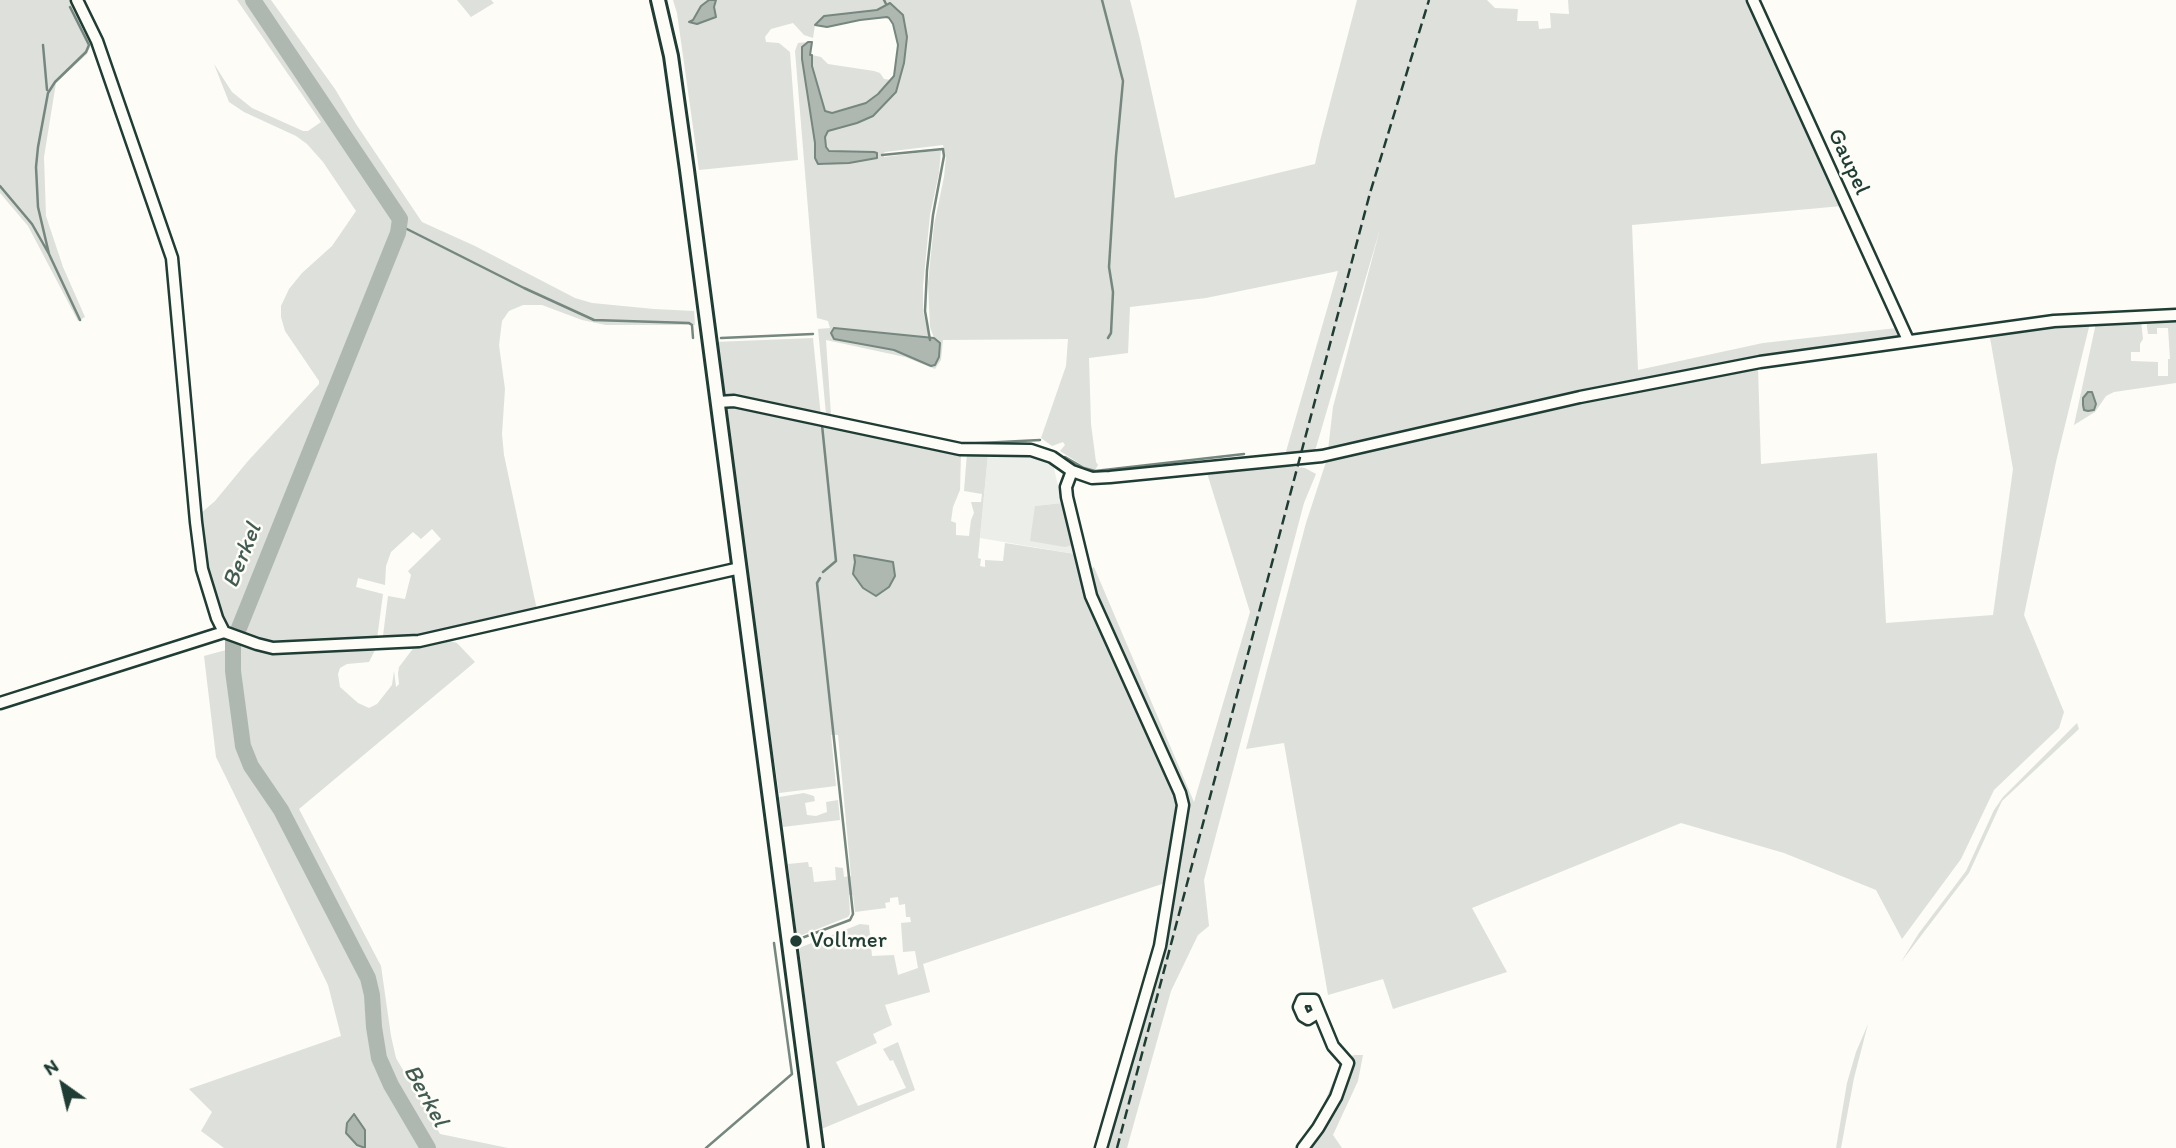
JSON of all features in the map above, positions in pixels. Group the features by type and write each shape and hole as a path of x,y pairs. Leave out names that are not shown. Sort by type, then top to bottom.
{"main road":[{"path":"658,0 673,68 816,1148"}],"street":[{"path":"77,0 97,41 172,258 202,569 216,618 226,632 273,648 419,641 740,568"},
{"name":"Gaupel","path":"1753,0 1908,340"},
{"path":"718,402 734,401 960,449 1031,450 1041,452 1072,471 1092,478 1110,477 1322,456 1580,397 1760,362 2054,321 2176,315"},
{"path":"1072,471 1066,487 1067,497 1091,596 1183,805 1160,946 1101,1148"},
{"path":"0,703 226,632"},
{"path":"1303,1148 1336,1097 1348,1062 1333,1046 1319,1012"}],"shaded area":[{"path":"0,0 73,0 93,40 87,54 56,83 44,157 46,216 63,267 85,317 78,321 28,226 0,193"},
{"path":"237,0 250,0 398,220 396,233 234,630 223,618 214,596 202,546 200,514 215,501 319,384 285,331 281,306 289,289 302,273 332,246 356,211 323,162 307,144 229,102 214,64 232,92 252,108 303,131 308,131 321,122"},
{"path":"255,0 271,0 335,89 422,222 575,298 592,303 694,311 695,325 606,325 582,320 542,305 523,305 509,311 502,321 499,345 505,389 502,434 504,455 537,610 421,637 385,638 383,636 388,596 405,599 411,575 408,571 441,539 432,529 421,539 413,532 391,552 386,566 385,585 358,578 356,587 383,594 377,639 273,644 240,633 401,224 401,219 382,189"},
{"path":"457,0 491,0 494,3 471,17"},
{"path":"673,0 1130,0 1175,198 1315,164 1357,0 1487,0 1495,8 1518,9 1517,21 1538,21 1539,29 1551,28 1550,13 1569,14 1568,0 1748,0 1842,206 1632,225 1638,370 1763,343 1897,328 1900,336 1761,356 1482,413 1328,450 1333,407 1380,229 1315,451 1285,455 1338,271 1206,298 1130,307 1128,353 1089,358 1091,424 1098,465 1095,470 1085,467 1060,451 1065,445 1063,442 1052,446 1041,438 1066,366 1068,339 943,340 941,360 935,369 905,357 826,340 831,415 826,414 818,329 830,328 828,321 817,318 795,51 798,43 808,42 801,51 815,158 822,165 862,160 874,152 829,151 825,137 828,131 868,119 896,92 904,63 907,37 903,15 886,4 877,10 824,16 815,25 813,38 804,35 793,23 771,29 765,37 766,42 779,43 790,52 798,160 699,170","holes":["943,145 946,157 934,225 928,283 930,327 934,338 940,343 937,363 931,366 901,352 848,341 834,328 929,337 923,311 923,286 930,215 941,150 884,157 882,154"]},
{"path":"709,0 716,0 716,17 697,24 689,22 701,6"},
{"path":"890,3 903,15 907,37 904,63 896,92 873,116 828,131 825,137 829,151 874,152 877,153 877,158 849,163 818,164 815,158 802,47 812,42 812,66 825,111 832,113 866,103 894,76 898,45 893,24 887,17 827,27 815,25 824,16 877,10"},
{"path":"812,55 821,57 828,64 874,71 880,73 884,79 892,80 866,103 828,113 819,93"},
{"path":"2176,317 2176,383 2114,392 2106,396 2095,412 2074,425 2096,323 2141,321 2143,339 2140,352 2131,352 2131,361 2158,362 2158,376 2168,376 2168,328 2157,328 2157,334 2148,334 2146,319"},
{"path":"2090,323 2056,462 2024,615 2064,712 2059,728 1994,790 1961,859 1902,939 1876,890 1784,853 1681,823 1472,908 1507,972 1393,1009 1383,979 1328,995 1284,743 1246,749 1306,523 1326,462 1443,433 1758,368 1761,464 1877,453 1886,623 1993,615 2013,469 1989,332"},
{"path":"834,328 934,338 940,343 939,357 935,365 931,366 894,350 834,339 831,333"},
{"path":"813,338 821,417 721,397 715,342"},
{"path":"2088,392 2092,392 2096,404 2094,410 2088,411 2084,410 2083,398"},
{"path":"722,405 961,453 960,490 951,521 956,523 956,535 969,536 974,513 971,502 981,502 982,494 964,491 967,453 988,454 978,558 981,559 980,566 985,567 985,560 1003,561 1005,543 1075,554 1084,590 1177,805 1177,822 1165,883 923,964 930,992 885,1005 892,1025 873,1034 877,1043 836,1062 858,1106 906,1088 893,1060 890,1061 883,1049 898,1042 915,1090 819,1130 799,948 860,924 869,925 872,956 894,955 898,975 918,968 915,951 903,952 901,923 911,922 910,917 906,917 905,904 899,905 898,897 890,898 890,902 885,903 886,908 855,912 853,895 849,895 848,917 797,937 788,864 808,862 809,867 812,867 814,882 836,880 835,867 843,868 844,877 851,876 838,735 831,735 836,786 779,793"},
{"path":"988,454 1038,456 1053,464 1062,503 1035,506 1073,545 1075,554 980,538"},
{"path":"1290,466 1305,468 1316,474 1304,503 1204,880 1209,926 1198,935 1171,991 1127,1148 1107,1148 1163,946 1181,787 1094,588 1089,570 1094,567 1194,802 1250,612 1207,473"},
{"path":"1062,503 1073,545 1065,547 1030,541 1035,506"},
{"path":"854,555 893,562 895,576 889,587 876,596 863,588 853,574"},
{"path":"231,639 231,670 242,749 249,767 283,819 359,961 370,995 377,1058 425,1148 224,1148 201,1131 212,1112 189,1089 341,1036 328,985 216,757 204,656 226,650 225,640"},
{"path":"237,641 252,648 273,652 376,648 369,662 347,664 340,668 338,674 340,687 358,703 369,708 377,704 392,685 394,671 396,687 399,684 399,667 415,646 450,641 457,643 475,662 299,809 381,966 396,1058 440,1134 508,1148 431,1148 396,1087 378,1042 371,978 286,815 259,775 244,744 235,669"},
{"path":"2077,723 2079,729 2002,801 1969,873 1901,962 1919,933 1966,871 1994,810 2003,797"},
{"path":"804,793 814,796 815,801 805,803 807,815 816,816 827,812 826,802 838,800 840,820 783,827 779,797"},
{"path":"1868,1024 1854,1078 1841,1148 1836,1148 1847,1083"},
{"path":"1363,1055 1358,1081 1333,1135 1342,1148 1313,1148 1306,1137 1320,1113 1343,1058"},
{"path":"354,1114 365,1130 365,1148 357,1145 346,1133 347,1123"}],"waterway":[{"name":"Berkel","path":"253,0 400,219 398,233 233,643 233,671 243,746 251,766 281,810 368,978 379,1058 391,1085 428,1148"},
{"path":"884,0 886,4"},
{"path":"1102,0 1123,81 1109,267 1113,292 1111,333 1108,338"},
{"path":"49,254 38,207 36,167 48,93 55,82 86,52 89,45 70,7"},
{"path":"43,45 47,90"},
{"path":"882,155 943,149 927,270 925,311 930,340"},
{"path":"0,186 32,224 80,320"},
{"path":"399,225 594,320 689,323 692,325 693,338"},
{"path":"721,338 813,334"},
{"path":"822,425 836,561 823,572"},
{"path":"877,426 961,444 1040,440"},
{"path":"1065,457 1095,471 1244,454"},
{"path":"799,939 850,920 853,914 817,583 820,578"},
{"path":"706,1148 792,1074 774,943"}],"railway":[{"path":"1117,1148 1370,193 1429,0"}],"place":[{"name":"Vollmer","path":"796,941"}]}
